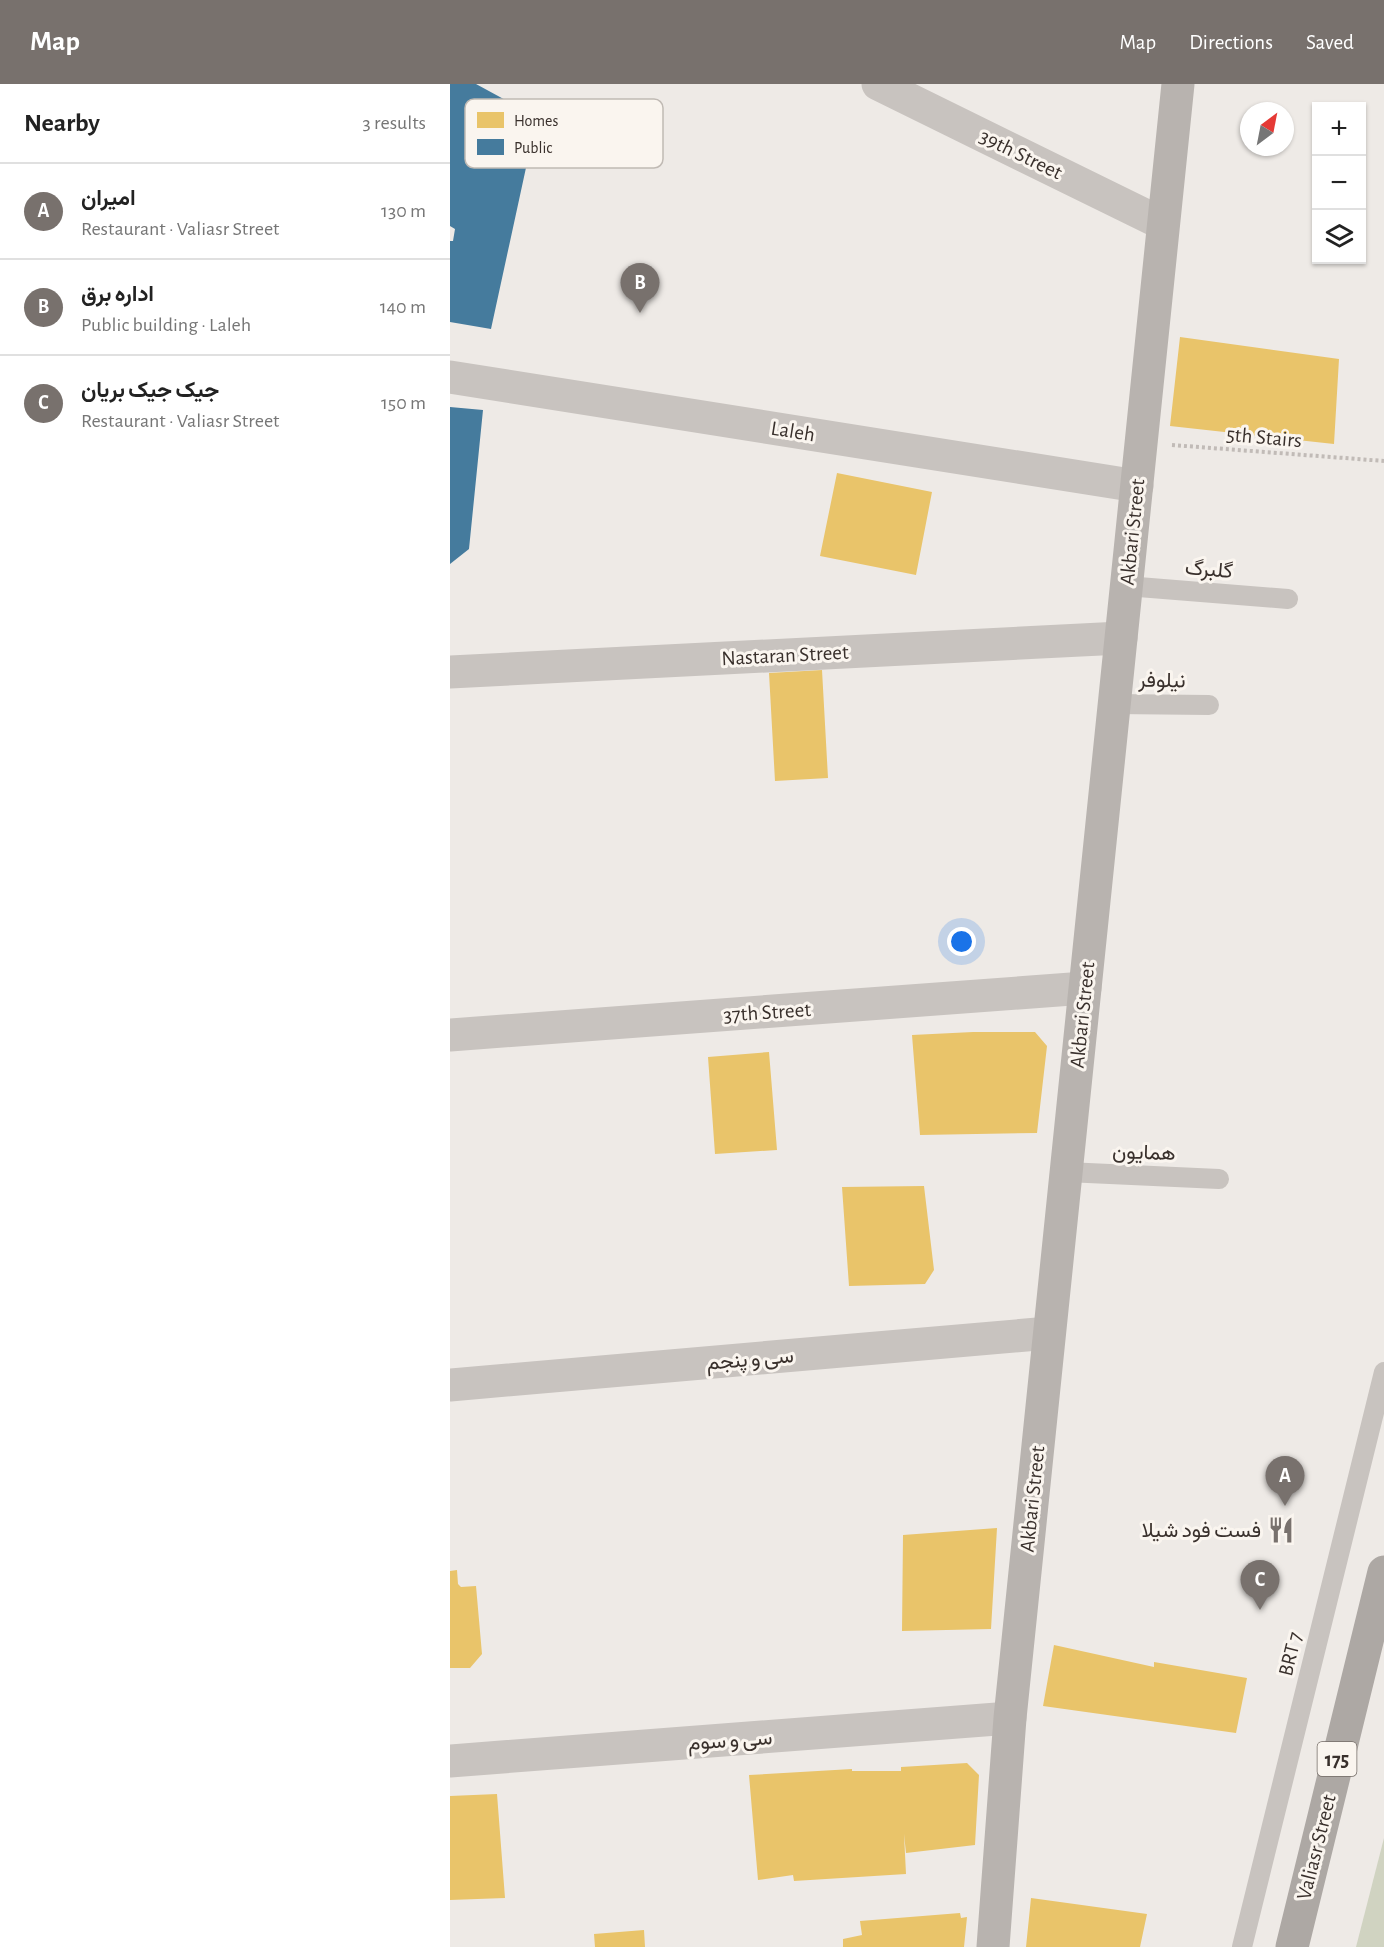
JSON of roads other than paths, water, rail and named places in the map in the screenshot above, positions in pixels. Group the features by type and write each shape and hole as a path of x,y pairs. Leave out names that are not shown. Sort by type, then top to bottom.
{"main road":[{"name":"Valiasr Street","path":"1292,1947 1384,1572"}],"street":[{"name":"39th Street","path":"878,84 1163,224"},
{"name":"Akbari Street","path":"993,1947 1010,1718 1178,84"},
{"name":"Laleh","path":"450,376 1137,486"},
{"name":"Nastaran Street","path":"450,672 1121,638"},
{"name":"37th Street","path":"450,1035 1085,988"},
{"name":"سی و پنجم","path":"450,1385 1049,1333"},
{"name":"سی و سوم","path":"450,1761 1010,1718"}],"lane":[{"name":"گلبرگ","path":"1126,586 1288,599"},
{"name":"نیلوفر","path":"1114,704 1209,705"},
{"name":"همایون","path":"1066,1172 1219,1179"},
{"name":"BRT 7","path":"1242,1947 1384,1372"}],"place":[{"name":"اداره برق","path":"640,313"},
{"name":"امیران","path":"1285,1506"},
{"name":"فست فود شیلا","path":"1281,1530"},
{"name":"جیک جیک بریان","path":"1260,1610"}]}
